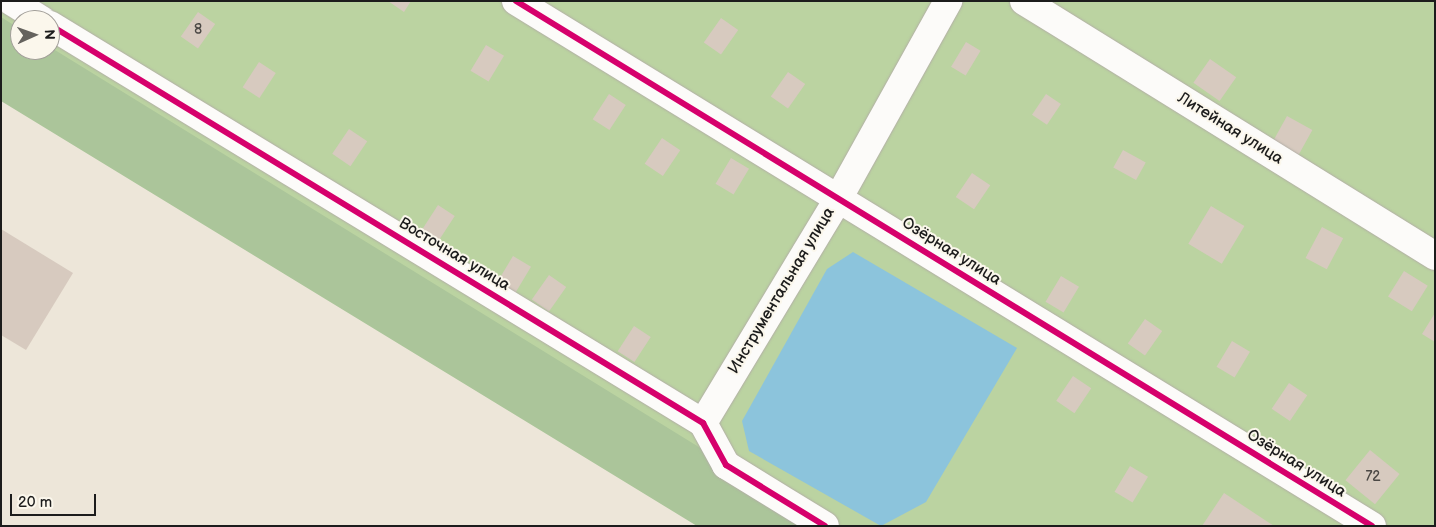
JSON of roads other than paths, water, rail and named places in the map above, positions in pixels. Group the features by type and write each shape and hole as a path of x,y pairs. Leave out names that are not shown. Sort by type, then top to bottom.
{"street":[{"path":"11,1 26,10"},
{"name":"Озёрная улица","path":"516,1 1372,526"},
{"name":"Инструментальная улица","path":"703,423 838,199 948,1"},
{"name":"Литейная улица","path":"1024,1 1435,256"},
{"name":"Восточная улица","path":"60,31 703,423 726,465 792,517 825,526"}],"water":[{"path":"853,252 1017,348 926,502 881,526 749,451 742,421 827,269"}]}
